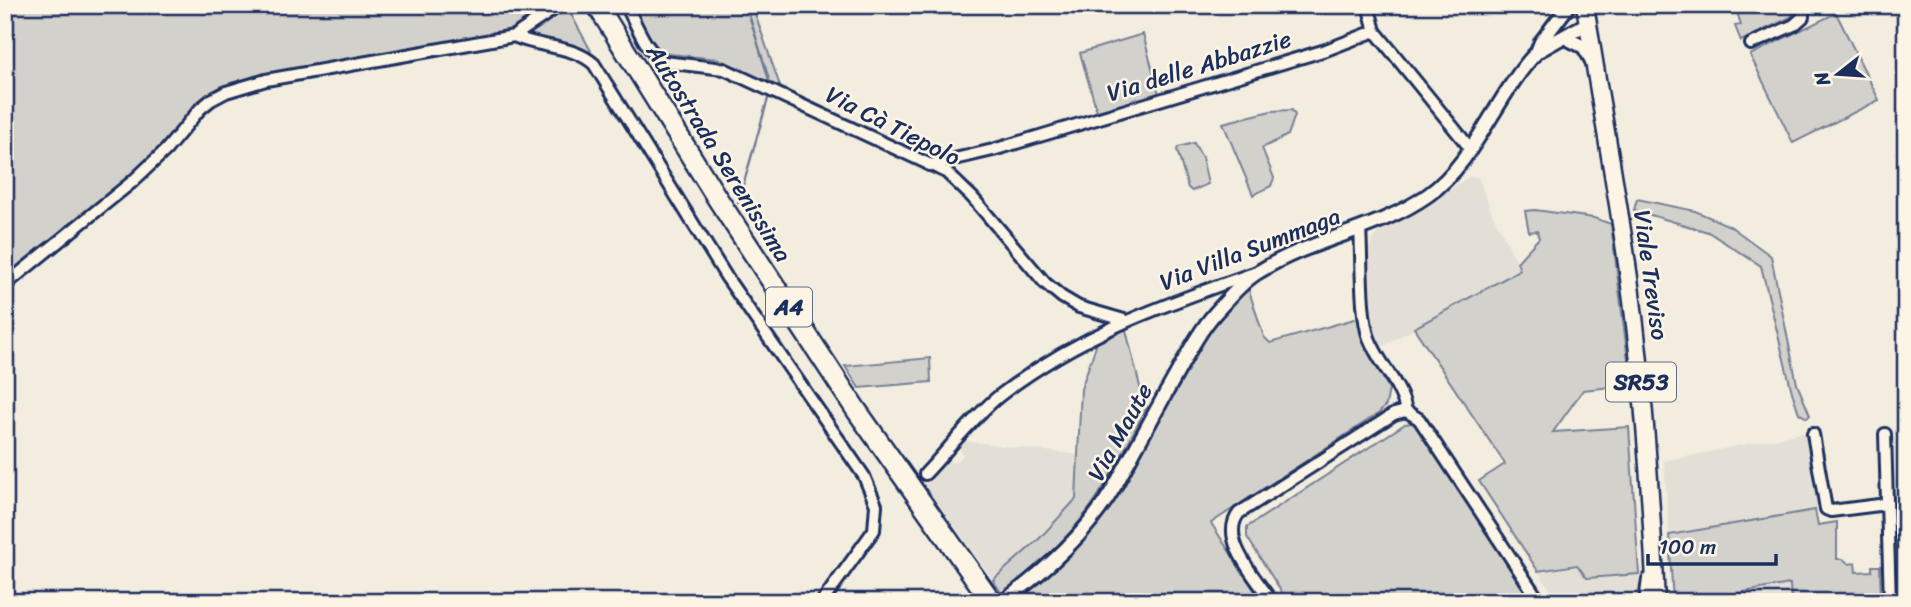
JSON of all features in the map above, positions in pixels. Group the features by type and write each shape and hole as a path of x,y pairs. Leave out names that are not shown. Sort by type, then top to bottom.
{"highway":[{"name":"Autostrada Serenissima","path":"582,5 709,211 824,385 976,602"},
{"name":"Autostrada Serenissima","path":"597,5 717,198 857,411 992,602"}],"main road":[{"name":"Viale Treviso","path":"1585,5 1612,163 1638,351 1649,468 1657,602"},
{"name":"Viale Treviso","path":"1593,5 1605,85 1612,163"}],"street":[{"path":"5,285 132,182 166,150 200,109 226,92 266,80 514,36 560,5"},
{"name":"Via Cà Tiepolo","path":"626,5 648,46 657,58 664,62 724,69 946,172 956,180 1045,283 1079,307 1124,320"},
{"path":"1368,5 1375,31 1470,148"},
{"name":"Via Villa Summaga","path":"925,474 997,398 1060,354 1124,320 1259,271 1313,246 1395,214 1431,193 1470,148 1569,5"},
{"path":"1593,5 1588,23 1605,85"},
{"path":"1751,44 1803,17 1800,5"},
{"path":"1554,27 1565,22 1588,23"},
{"path":"1537,52 1588,23"},
{"name":"Via delle Abbazzie","path":"929,165 993,149 1313,54 1375,31"},
{"path":"514,36 527,42 586,57 594,64 727,278 864,476 876,505 874,530 822,602"},
{"path":"1564,37 1584,47 1593,64"},
{"path":"1360,229 1367,329 1373,346 1403,398 1406,411 1419,419 1540,602"},
{"name":"Via Maute","path":"1003,602 1052,563 1095,516 1193,345 1226,302 1259,271"},
{"path":"1217,286 1226,302"},
{"path":"1272,602 1234,544 1231,532 1239,513 1391,415 1406,411"},
{"path":"1813,434 1826,509 1831,511 1887,504"},
{"path":"1885,434 1890,602"},
{"path":"1645,602 1649,560 1649,468"}],"shaded area":[{"path":"5,5 547,5 515,28 490,36 232,86 200,100 139,168 5,276"},
{"path":"630,5 752,5 781,89 718,59 656,50"},
{"path":"1735,5 1796,7 1791,17 1741,41 1735,26 1741,25"},
{"path":"562,7 567,7 591,51 588,53 530,40 525,33"},
{"path":"1836,13 1879,100 1793,143 1750,55"},
{"path":"1143,34 1159,94 1097,111 1080,53"},
{"path":"1292,110 1295,115 1288,135 1262,148 1274,178 1271,186 1253,195 1223,123 1271,111"},
{"path":"1194,143 1202,157 1208,184 1192,191 1188,188 1177,150 1178,147"},
{"path":"1468,177 1478,177 1492,213 1583,390 1553,433 1629,427 1640,593 1634,602 1550,602 1555,597 1479,481 1505,464 1415,328 1381,347 1374,332 1369,300 1368,252 1374,238 1379,230 1418,210"},
{"path":"1637,199 1695,211 1730,226 1771,256 1797,384 1810,415 1807,418 1799,413 1792,392 1761,266 1708,232 1634,210"},
{"path":"1525,211 1594,218 1611,224 1631,385 1583,390 1553,432 1629,427 1639,574 1587,578 1577,565 1538,571 1479,481 1505,464 1414,328 1520,270 1517,262 1539,238 1537,231 1529,232"},
{"path":"1248,288 1264,337 1270,343 1358,318 1363,343 1389,389 1386,405 1379,413 1211,523 1262,602 1010,602 1040,582 1082,541 1119,495 1194,350 1220,315"},
{"path":"1125,326 1147,407 1109,478 1082,518 1044,559 1002,594 993,580 1039,539 1076,499 1081,389 1098,340"},
{"path":"930,358 931,382 859,388 845,366"},
{"path":"1412,423 1417,426 1532,602 1288,602 1247,537 1247,527 1405,424"},
{"path":"1806,432 1819,509 1669,535 1664,461"},
{"path":"964,441 1079,455 1076,499 1039,539 993,580 924,484 944,461 954,463 963,456 959,445"},
{"path":"1815,510 1818,525 1837,522 1837,559 1843,559 1849,564 1855,563 1856,572 1872,571 1872,566 1880,566 1881,602 1791,602 1790,584 1673,602 1669,535"},
{"path":"1790,584 1791,602 1686,602"}],"waterway":[{"path":"746,5 770,83"},
{"path":"738,203 769,95"}]}
